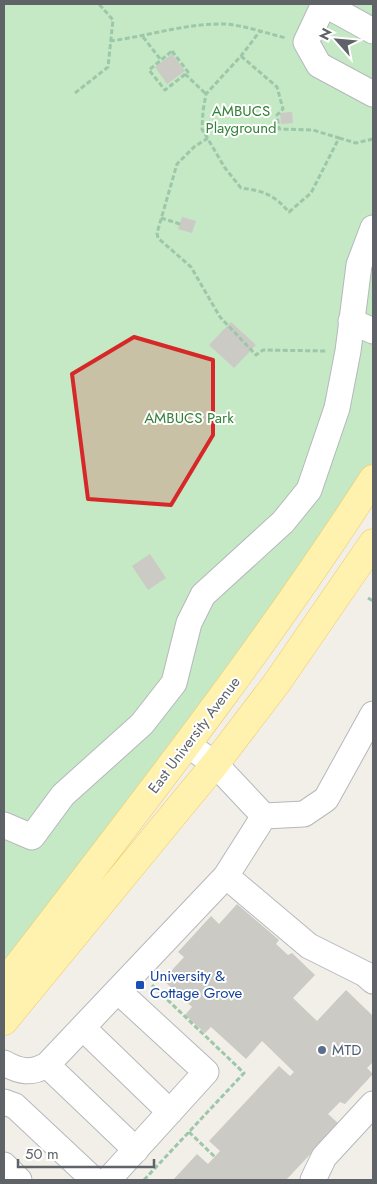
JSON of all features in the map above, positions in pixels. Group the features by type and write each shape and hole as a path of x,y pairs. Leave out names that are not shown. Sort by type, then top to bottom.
{"main road":[{"name":"East University Avenue","path":"4,984 188,745 266,639 373,479"},
{"path":"4,1021 215,764 276,684 373,543"}],"lane":[{"path":"373,31 324,4 306,42 319,65 373,94"},
{"path":"4,824 32,837 63,794 142,724 174,683 189,623 203,595 283,522 308,490 338,408 348,351 358,265 373,228"},
{"path":"351,321 373,331"},
{"path":"188,745 215,764 264,816 304,814 326,799 373,714"},
{"path":"4,1063 18,1071 34,1072 47,1065 226,876 264,816"},
{"path":"226,876 309,946 364,974 373,981"},
{"path":"108,1180 206,1072 118,991"},
{"path":"83,1028 170,1112"},
{"path":"47,1065 136,1150"},
{"path":"4,1102 15,1106 94,1180"},
{"path":"312,1180 324,1157 373,1104"},
{"path":"4,1165 19,1180"}],"path":[{"path":"75,93 108,67 114,20 99,4"},
{"path":"110,41 143,37 205,25 246,27 306,42"},
{"path":"260,31 241,56 206,94 202,129 225,168 241,188 258,190 276,197 289,212 311,194 339,138"},
{"path":"143,37 161,60"},
{"path":"186,74 165,90 149,70 172,51 188,72 186,74 206,94"},
{"path":"241,56 277,87 283,109 277,115 279,129 313,130 356,143 373,139"},
{"path":"208,138 177,164 161,218 158,238 191,268 220,317 256,355 263,350 348,351"},
{"path":"161,218 180,224"},
{"path":"368,598 373,601"},
{"path":"190,1132 215,1157"}],"highlighted area":[{"path":"134,337 213,360 213,435 171,505 88,499 72,374"}],"green space":[{"name":"AMBUCS Park","path":"4,4 373,4 373,479 4,983"}],"building":[{"path":"172,54 185,71 167,84 155,67"},
{"path":"292,112 293,123 281,124 280,113"},
{"path":"182,217 196,221 192,233 178,229"},
{"path":"231,322 256,345 234,368 209,345"},
{"path":"150,554 166,578 148,590 132,566"},
{"name":"MTD","path":"237,904 279,940 276,944 288,955 292,953 315,975 293,998 317,1021 346,990 373,1016 373,1062 367,1068 373,1074 345,1104 340,1102 328,1114 339,1124 286,1180 173,1180 197,1154 208,1164 220,1151 209,1141 279,1066 290,1076 294,1072 262,1041 246,1059 211,1027 205,1033 185,1015 192,1007 163,980 184,957 178,952 211,916 219,924"}],"place":[{"name":"University & Cottage Grove","path":"140,985"},
{"name":"MTD","path":"322,1050"}],"park label":[{"name":"AMBUCS Playground","path":"241,120"}]}
